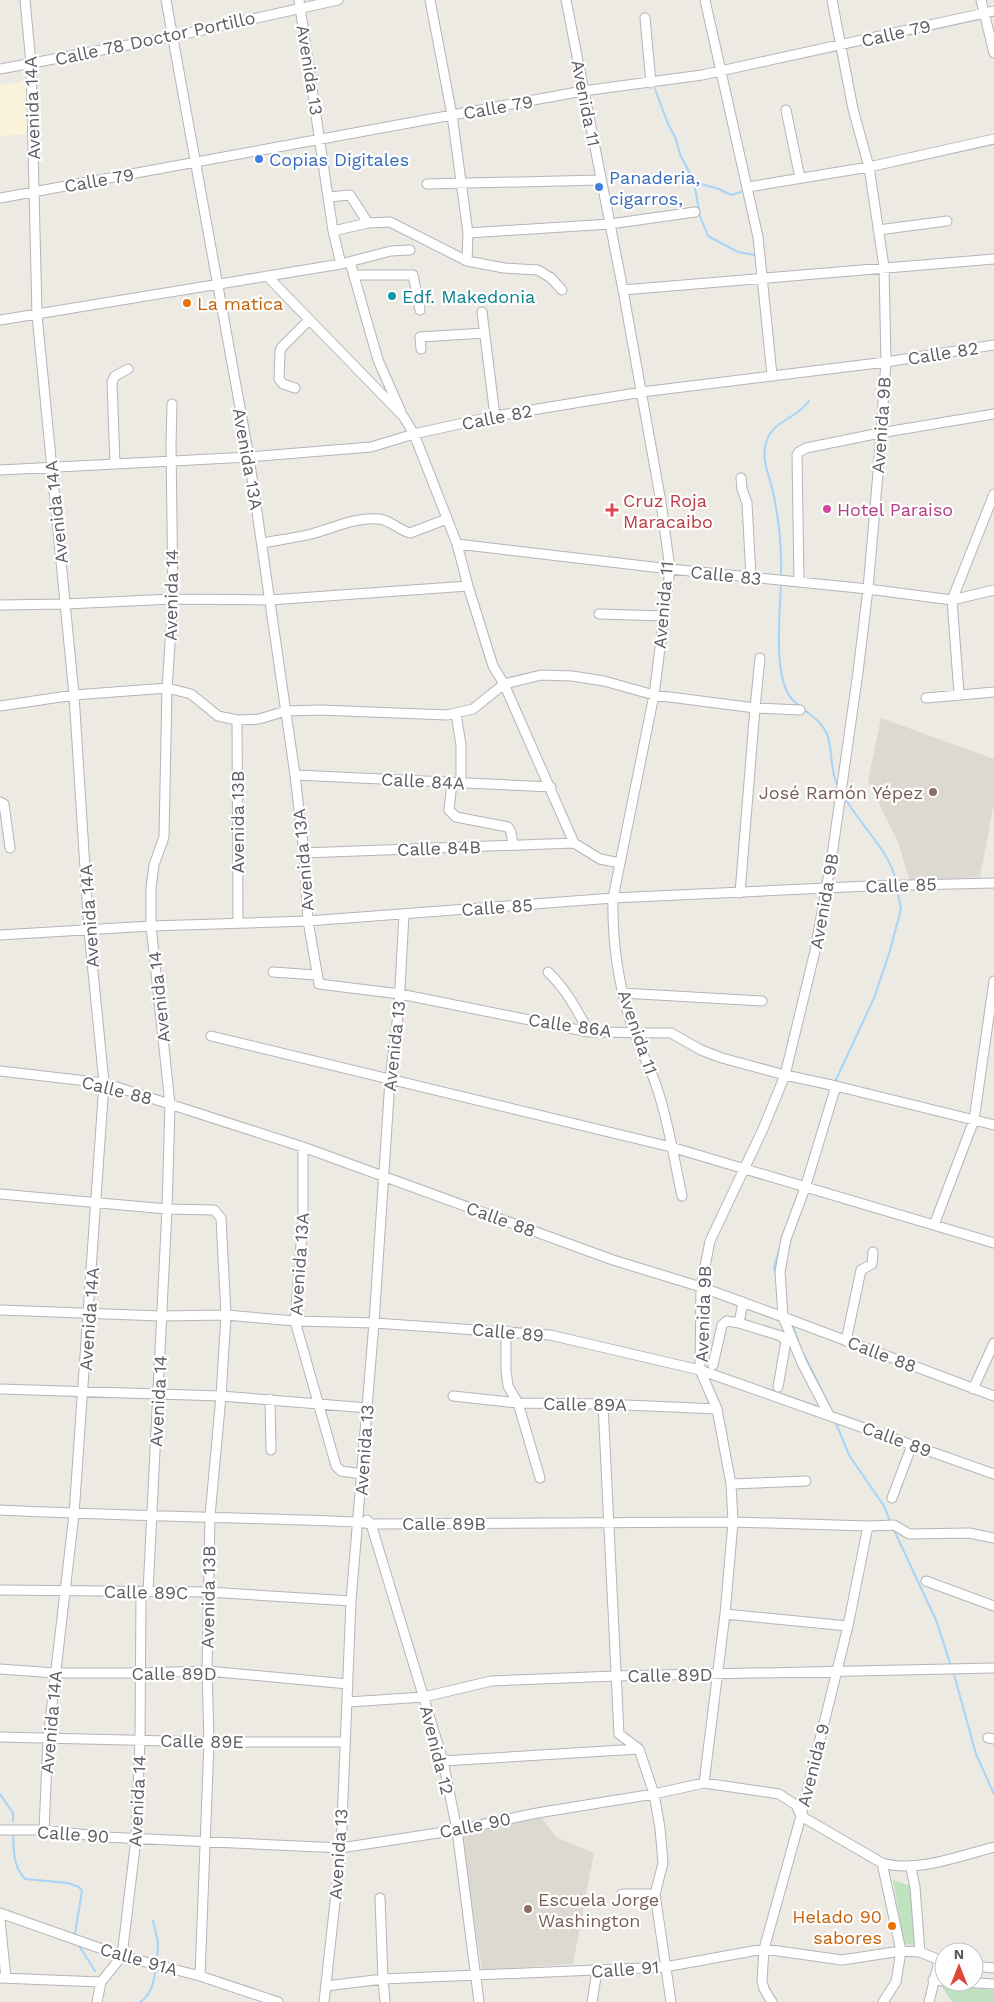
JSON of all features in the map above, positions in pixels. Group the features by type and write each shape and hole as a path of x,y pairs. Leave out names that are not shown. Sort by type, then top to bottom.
{"street":[{"name":"Avenida 14A","path":"25,0 32,64 37,315 74,695 89,931 104,1084 84,1391 67,1590 48,1739 44,1830"},
{"name":"Avenida 13A","path":"166,0 171,36 249,457 295,775 304,853 308,921"},
{"name":"Calle 78 Doctor Portillo","path":"0,69 171,36 300,4 338,0"},
{"path":"430,0 452,115 462,182 468,233 467,261"},
{"name":"Avenida 11","path":"566,0 642,392 661,502 670,570 654,695 613,898 613,916 616,958 622,993 634,1033 657,1088 682,1196"},
{"path":"705,0 758,236 772,375"},
{"name":"Avenida 9B","path":"704,1783 725,1614 733,1522 731,1484 717,1408 700,1370 701,1287 710,1241 745,1168 785,1075 815,951 827,888 857,681 868,589 886,362 884,267 869,167 853,109 832,0"},
{"path":"981,0 994,53"},
{"name":"Avenida 13","path":"300,4 333,231 346,263 354,276 378,360 403,416"},
{"name":"Calle 79","path":"0,198 584,91 651,83 721,70 840,46 994,11"},
{"path":"645,18 651,83"},
{"path":"786,110 800,178"},
{"path":"748,187 869,167 994,139"},
{"path":"427,184 602,180"},
{"path":"329,198 350,195 368,222"},
{"path":"468,233 610,224 695,212"},
{"path":"878,230 946,220"},
{"path":"333,231 368,222 390,222 467,261 504,268 538,270 551,278 562,290"},
{"path":"0,320 346,263 391,251 410,250"},
{"path":"623,290 994,259"},
{"path":"354,276 413,275 420,310"},
{"path":"267,276 403,416 414,434 457,544 492,666 504,684 574,843 600,859 620,863"},
{"path":"482,312 495,416"},
{"path":"295,388 283,384 279,379 280,352 309,320"},
{"path":"421,349 420,337 485,333"},
{"name":"Calle 82","path":"0,470 249,457 371,447 414,434 495,416 642,392 886,362 994,345"},
{"path":"115,464 112,382 115,376 128,369"},
{"name":"Avenida 14","path":"122,1956 136,1839 144,1592 152,1516 167,1209 170,1104 151,926 151,888 154,865 164,837 167,688 172,599 172,404"},
{"path":"799,582 797,455 799,452 806,448 994,414"},
{"path":"741,478 742,489 747,503 750,577"},
{"path":"959,694 952,600 994,494"},
{"path":"262,543 312,534 341,523 364,519 385,520 405,532 410,532 447,519"},
{"name":"Calle 83","path":"457,544 670,570 868,589 952,600 994,590"},
{"path":"0,605 172,599 270,600 468,586"},
{"path":"599,614 664,616"},
{"path":"740,893 760,658"},
{"path":"0,706 74,695 167,688 191,694 218,716 237,720 259,719 286,711 320,710 456,714 472,709 504,684 541,675 572,676 604,681 654,695 755,708 800,710"},
{"path":"926,698 994,692"},
{"path":"456,714 461,745 456,783 449,810 456,817 508,827 511,832 513,845"},
{"name":"Avenida 13B","path":"237,720 238,923"},
{"name":"Calle 84A","path":"295,775 551,788"},
{"path":"0,802 4,804 10,848"},
{"name":"Calle 84B","path":"304,853 574,843"},
{"name":"Calle 85","path":"0,935 151,926 308,921 613,898 827,888 994,883"},
{"name":"Avenida 13","path":"326,1986 341,1848 351,1601 368,1408 390,1080 400,994 404,914"},
{"path":"273,972 316,976 308,921"},
{"path":"548,972 573,1003 589,1032"},
{"name":"Calle 86A","path":"316,976 320,985 400,994 589,1032 671,1033 711,1054 785,1075 994,1125"},
{"path":"934,1225 974,1120 991,1023 994,981"},
{"path":"622,993 762,1002"},
{"path":"211,1036 671,1147 994,1243"},
{"name":"Calle 88","path":"0,1071 104,1084 303,1147 613,1260 743,1302 994,1396"},
{"path":"829,1415 802,1363 783,1317 780,1272 786,1239 805,1188 836,1086"},
{"name":"Avenida 13A","path":"303,1147 303,1218 295,1322 336,1466 341,1471 362,1474"},
{"path":"0,1194 167,1209"},
{"name":"Avenida 13B","path":"167,1209 214,1210 221,1218 226,1315 210,1516 207,1671 209,1742 200,1976"},
{"path":"846,1341 861,1270 872,1264 873,1252"},
{"path":"739,1323 743,1302"},
{"name":"Calle 89","path":"0,1310 162,1316 226,1315 295,1322 374,1323 550,1335 700,1370 994,1474"},
{"path":"713,1365 722,1325 727,1321 781,1336 785,1339 786,1345 778,1387"},
{"path":"506,1331 508,1386 518,1403 540,1478"},
{"path":"973,1388 994,1343"},
{"path":"0,1389 221,1396 317,1402 368,1408"},
{"name":"Calle 89A","path":"454,1396 518,1403 717,1408"},
{"path":"270,1399 271,1450"},
{"path":"603,1404 618,1734 639,1749 654,1794 660,1828 663,1863 656,1894 671,2002"},
{"path":"892,1498 912,1445"},
{"path":"731,1484 806,1481"},
{"name":"Avenida 12","path":"360,1507 364,1517 370,1524 443,1762 457,1830 479,2002"},
{"name":"Calle 89B","path":"0,1510 74,1514 210,1516 370,1524 733,1522 888,1525 900,1528 909,1534 969,1533 994,1538"},
{"name":"Avenida 9","path":"772,2002 764,1989 762,1981 764,1949 801,1816 848,1626 868,1526"},
{"path":"926,1581 994,1606"},
{"name":"Calle 89C","path":"0,1590 208,1592 351,1601"},
{"path":"725,1614 848,1626"},
{"name":"Calle 89D","path":"348,1702 424,1697 490,1681 615,1676 836,1673 994,1668"},
{"name":"Calle 89D","path":"0,1669 55,1673 140,1674 207,1671 348,1684"},
{"name":"Calle 89E","path":"0,1737 209,1742 345,1742"},
{"path":"443,1762 639,1749"},
{"name":"Calle 90","path":"0,1830 44,1830 136,1839 341,1848 457,1830 537,1813 654,1794 704,1783 779,1794 796,1805 801,1816 882,1863 894,1866 911,1868 994,1847"},
{"path":"882,1863 901,1951 896,1982 883,2002"},
{"path":"911,1868 915,1887 920,1952"},
{"path":"622,1894 656,1894"},
{"path":"380,1898 385,2002"},
{"name":"Calle 91A","path":"0,1913 122,1956 200,1976 278,2002"},
{"path":"0,1920 3,1978 101,1982"},
{"name":"Calle 91","path":"326,1986 383,1979 665,1967 764,1949 842,1960 901,1951 920,1952 934,1958"},
{"path":"97,2002 101,1982 122,1956"},
{"path":"592,2002 597,1971"},
{"path":"929,2002 933,1980"},
{"path":"324,2002 326,1986"}],"shaded area":[{"path":"26,82 28,134 0,136 0,85"},
{"name":"José Ramón Yépez","path":"881,718 994,759 994,803 980,877 910,881 898,842 868,781"},
{"name":"Escuela Jorge Washington","path":"541,1817 556,1837 594,1853 573,1964 482,1970 461,1835"}],"green space":[{"path":"893,1880 914,1887 914,1945 904,1944"},
{"path":"984,1989 994,1990 994,2002 952,2002 946,1992 984,1992"}],"waterway":[{"path":"655,89 680,154 694,182 700,216 708,236 738,252 755,255"},
{"path":"694,182 719,189 731,195 741,192"},
{"path":"781,577 778,524 764,453 770,433 809,401"},
{"path":"781,584 779,643 785,688 791,698 823,726 830,745 833,772 837,784"},
{"path":"845,798 888,860 896,882"},
{"path":"834,1084 874,998 889,954 901,909 897,889"},
{"path":"818,1131 830,1092"},
{"path":"777,1281 774,1267 780,1247"},
{"path":"792,1323 801,1349"},
{"path":"803,1353 830,1407"},
{"path":"835,1421 849,1455 884,1506 890,1521"},
{"path":"893,1528 936,1620 951,1666"},
{"path":"953,1671 976,1754 994,1794"},
{"path":"0,1794 13,1813 13,1821"},
{"path":"13,1835 16,1864 25,1879 68,1883 79,1887 82,1891 75,1933"},
{"path":"153,1921 158,1942 157,1963"},
{"path":"78,1944 95,1971"},
{"path":"140,2002 150,1991 156,1968"}],"place":[{"name":"Copias Digitales","path":"259,159"},
{"name":"Panaderia, cigarros,","path":"599,187"},
{"name":"Edf. Makedonia","path":"392,296"},
{"name":"La matica","path":"187,303"},
{"name":"Hotel Paraiso","path":"827,509"},
{"name":"Cruz Roja Maracaibo","path":"612,510"},
{"name":"José Ramón Yépez","path":"933,792"},
{"name":"Escuela Jorge Washington","path":"528,1909"},
{"name":"Helado 90 sabores","path":"892,1926"}]}
